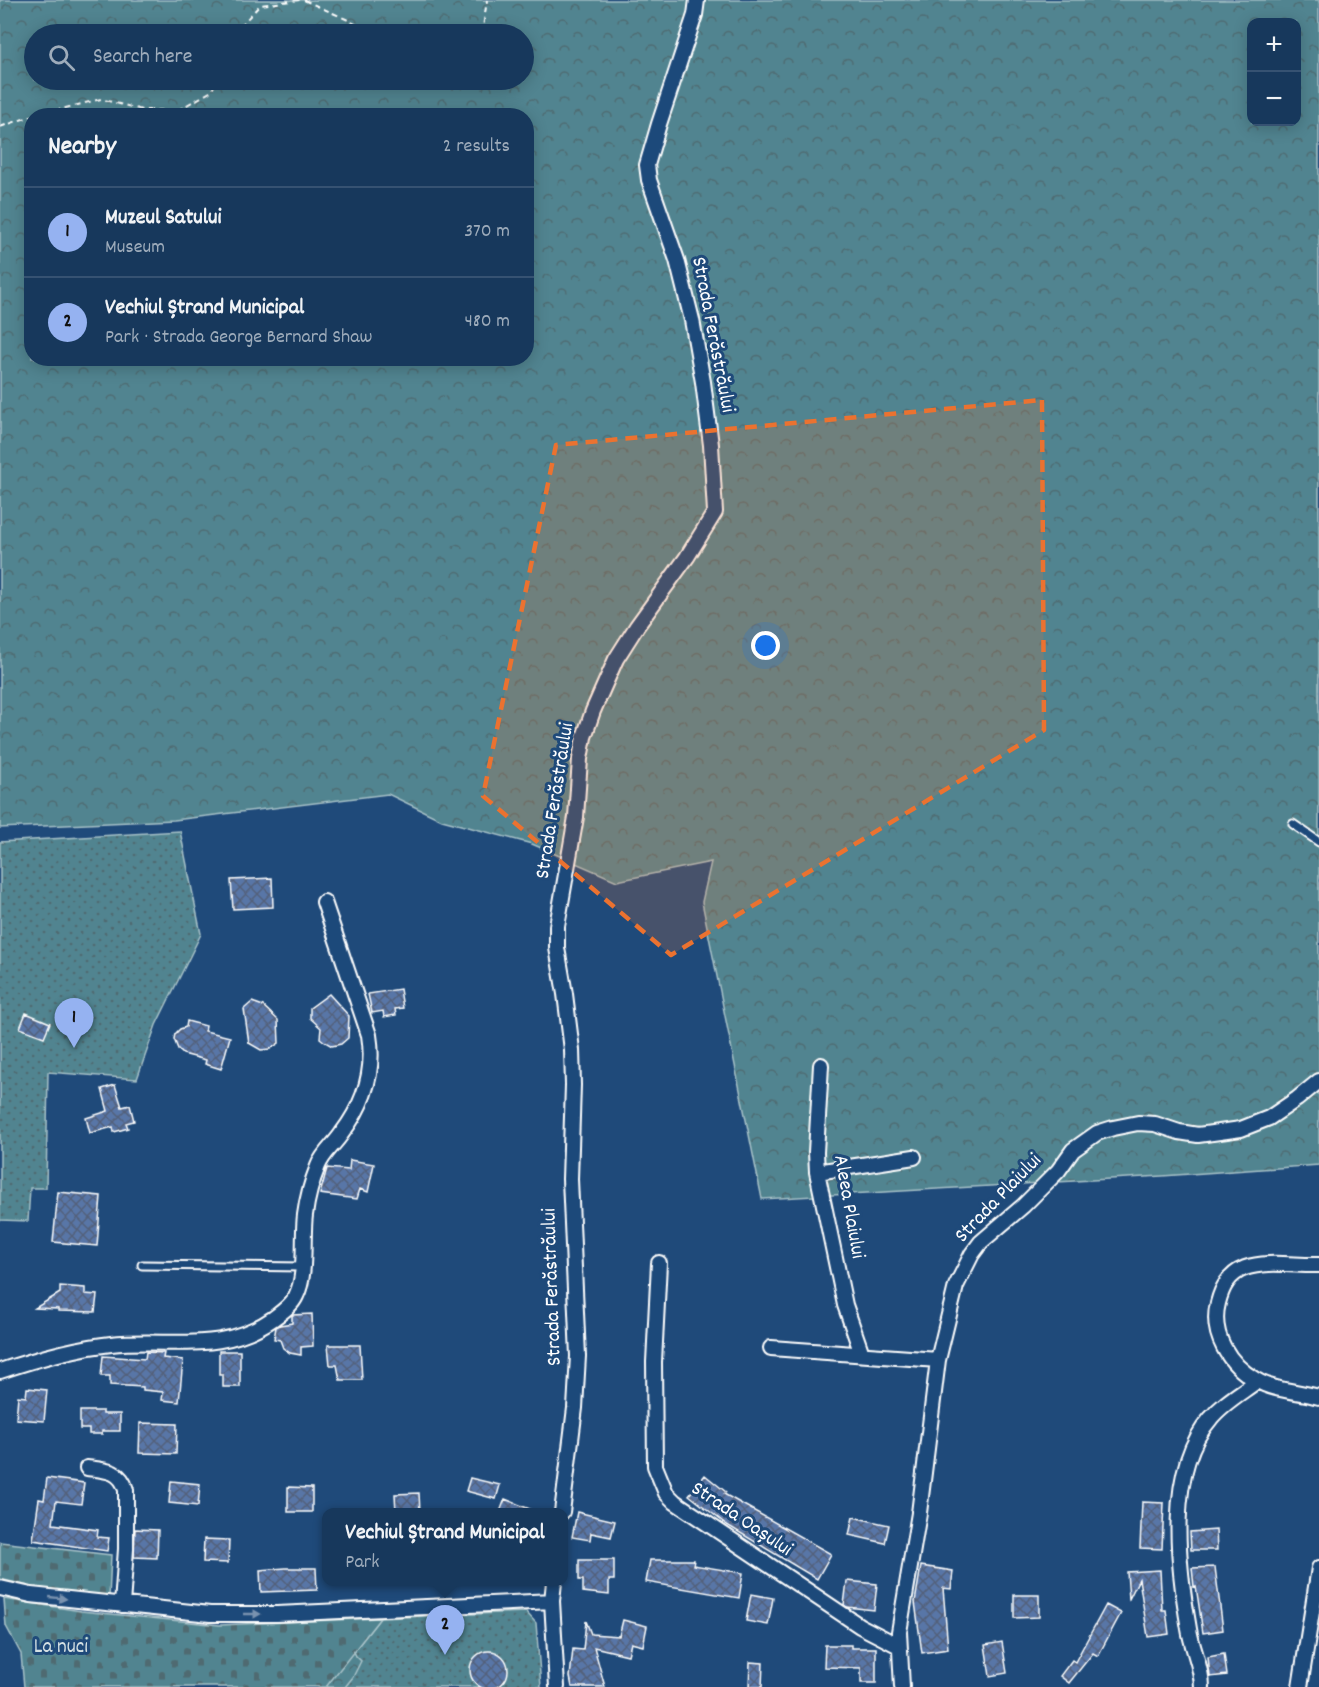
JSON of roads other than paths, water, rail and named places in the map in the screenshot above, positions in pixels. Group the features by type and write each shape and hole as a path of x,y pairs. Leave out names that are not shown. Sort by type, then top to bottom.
{"street":[{"name":"Strada Ferăstrăului","path":"562,1508 575,1408 578,1356 570,1179 572,1050 566,993 557,948 556,926 576,817 580,759 584,737 593,711 616,659 687,557 715,512 704,382 692,320 677,260 649,180 647,165 695,15 697,0"},
{"path":"0,1371 40,1358 92,1347 133,1343 189,1344 243,1336 257,1330 284,1311 296,1298 301,1285 305,1213 319,1164 343,1133 365,1092 371,1070 372,1053 369,1035 324,902"},
{"name":"Aleea Plaiului","path":"821,1065 816,1152 818,1172 845,1305 862,1354"},
{"name":"Strada Plaiului","path":"902,1687 899,1632 919,1513 938,1360 956,1286 972,1254 981,1242 1023,1206 1058,1171 1073,1150 1097,1133 1137,1123 1155,1124 1179,1132 1198,1135 1241,1129 1269,1118 1319,1081"},
{"path":"818,1172 914,1157"},
{"name":"Strada Oașului","path":"659,1263 654,1362 655,1466 666,1493 675,1502 860,1626 898,1646"},
{"path":"1319,1265 1266,1264 1245,1268 1229,1277 1217,1305 1221,1342 1226,1354 1257,1381 1319,1397"},
{"path":"771,1348 938,1360"},
{"path":"1202,1687 1202,1676 1191,1640 1178,1554 1179,1515 1184,1478 1197,1437 1211,1418 1257,1381"},
{"path":"87,1468 110,1471 124,1482 126,1549 122,1605"},
{"path":"1299,1687 1319,1568"},
{"path":"554,1586 552,1601 557,1687"},
{"path":"0,1588 31,1595 210,1614 277,1614 552,1601"}],"lane":[{"path":"1293,824 1319,842"},
{"path":"142,1265 302,1267"}],"place":[{"name":"Muzeul Satului","path":"74,1048"},
{"name":"Vechiul Ștrand Municipal","path":"445,1655"}],"park label":[{"name":"La nuci","path":"61,1648"}]}
